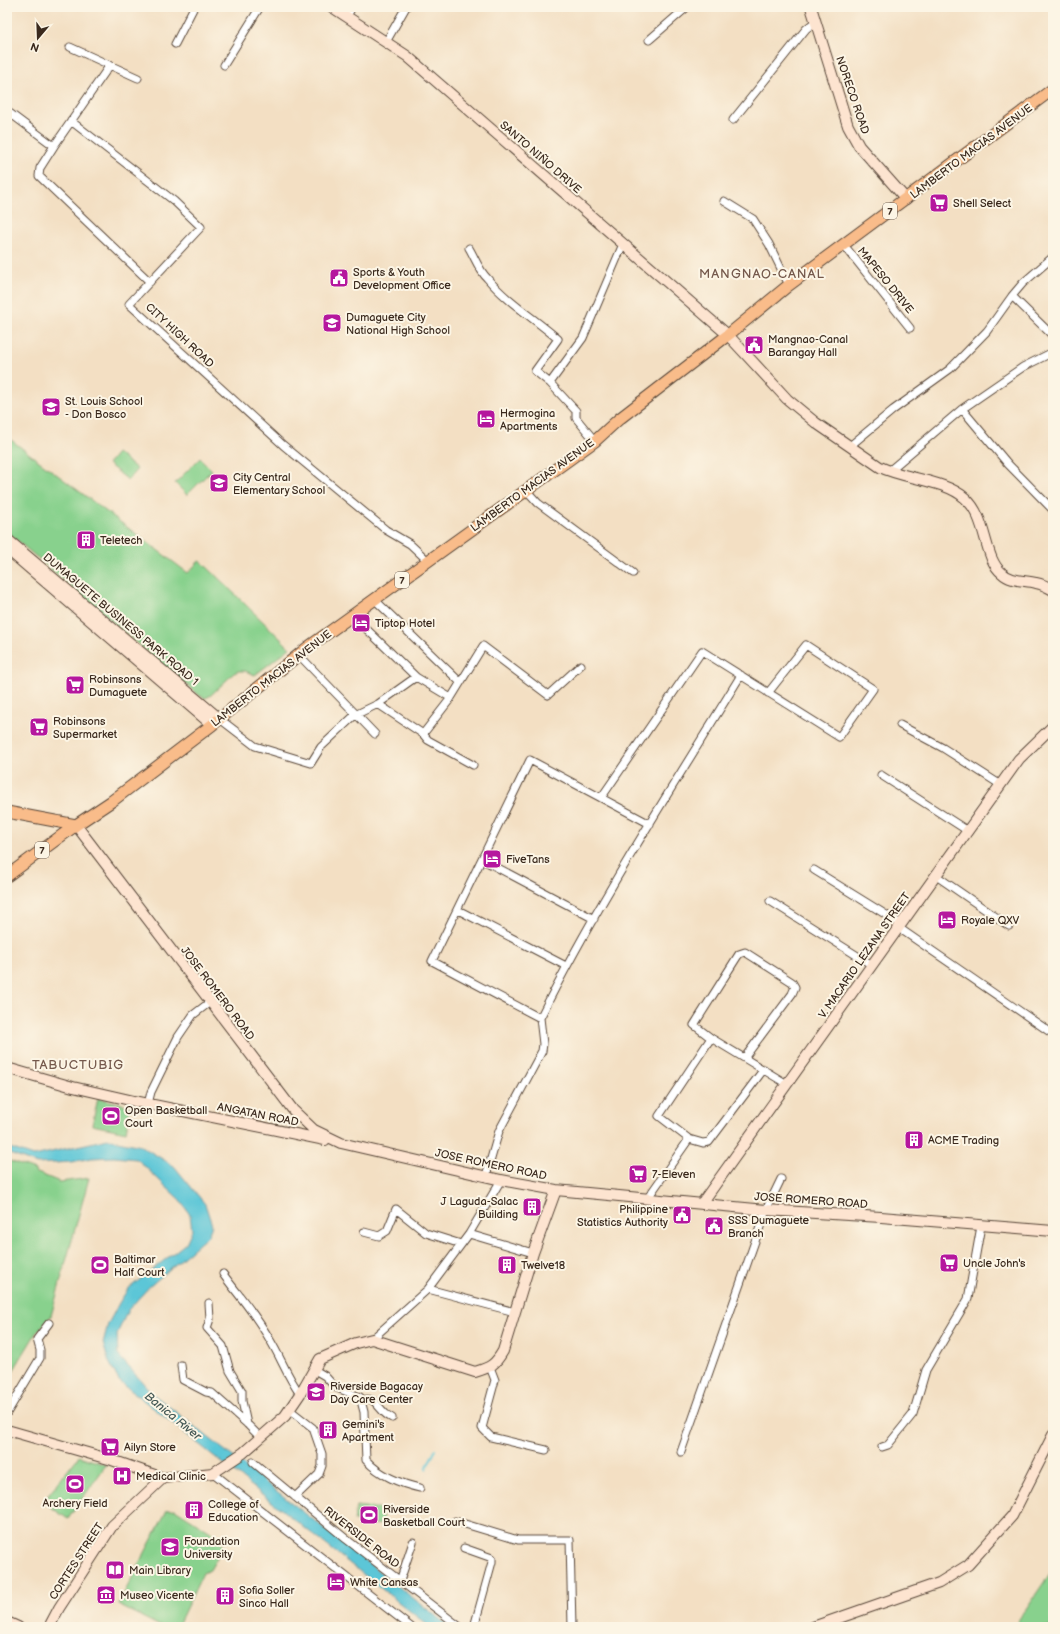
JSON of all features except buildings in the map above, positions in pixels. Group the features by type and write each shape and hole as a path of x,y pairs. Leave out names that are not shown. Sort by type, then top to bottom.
{"main road":[{"name":"LAMBERTO MACIAS AVENUE","path":"7,876 76,825 112,801 216,722 298,654 427,560 595,441 619,419 728,335 789,285 1053,89"},
{"path":"7,812 76,825"}],"street":[{"path":"175,44 194,7"},
{"path":"224,65 260,7"},
{"name":"SANTO NIÑO DRIVE","path":"332,7 407,56 728,335 787,399 816,424 889,471 936,484 965,497 978,515 991,556 998,570 1012,579 1038,583 1053,590"},
{"path":"347,16 352,7"},
{"path":"386,42 406,7"},
{"path":"649,40 687,7"},
{"name":"NORECO ROAD","path":"811,7 848,126 859,146 906,199"},
{"path":"733,120 806,29 816,21"},
{"path":"70,48 138,78"},
{"path":"71,122 174,201 201,227 150,282 41,180 39,172 54,146 110,65"},
{"path":"7,111 54,146"},
{"path":"724,201 754,219 769,244 789,285"},
{"path":"550,383 583,338 623,244"},
{"name":"MAPESO DRIVE","path":"844,245 910,328"},
{"path":"469,248 486,277 510,302 534,318 558,339 535,371 550,383 576,411 576,418 595,441"},
{"path":"850,446 893,410 950,369 988,331 1012,296 1023,283 1053,257"},
{"name":"CITY HIGH ROAD","path":"150,282 128,304 283,445 386,530 410,544 427,560"},
{"path":"1012,296 1053,336"},
{"path":"889,471 962,409 1023,367 1053,352"},
{"path":"962,409 1008,464 1053,510"},
{"path":"526,490 538,503 633,573"},
{"name":"DUMAGUETE BUSINESS PARK ROAD 1","path":"7,538 216,722"},
{"name":"DUMAGUETE BUSINESS PARK ROAD 1","path":"7,549 216,722"},
{"path":"374,599 460,682"},
{"path":"352,615 416,677 451,698"},
{"path":"601,798 702,651 768,693 839,737 873,689 806,645 768,693"},
{"path":"423,734 451,698 483,646 548,695 581,665"},
{"path":"298,654 355,715 375,734"},
{"path":"486,1176 499,1132 542,1051 543,1044 540,1018 566,966 741,675"},
{"path":"216,722 255,746 311,763 321,746 355,715 378,704 416,677"},
{"path":"378,704 423,734 428,740 473,765"},
{"path":"900,725 942,748 1001,785"},
{"name":"V. MACARIO LEZANA STREET","path":"702,1203 1019,759 1053,726"},
{"path":"540,1018 432,961 483,860 530,760 650,824"},
{"path":"881,775 968,830"},
{"name":"JOSE ROMERO ROAD","path":"76,825 293,1110 314,1130 341,1143 501,1180 556,1190 766,1210 1053,1232"},
{"path":"483,860 594,920"},
{"path":"814,870 900,926 1053,1034"},
{"path":"935,875 1009,926"},
{"path":"770,901 872,965"},
{"path":"458,910 566,966"},
{"path":"745,1057 792,994 795,987 792,982 745,952 739,954 694,1025 711,1038 745,1057 787,1084"},
{"path":"148,1104 151,1092 178,1037 192,1015 210,1002"},
{"path":"711,1038 658,1116 689,1139 703,1143 709,1142 764,1069"},
{"name":"ANGATAN ROAD","path":"7,1068 73,1087 148,1104 341,1143"},
{"path":"647,1199 689,1139"},
{"path":"681,1452 766,1210 781,1179"},
{"path":"372,1339 428,1288 469,1234 501,1180"},
{"path":"7,1430 112,1460 162,1478 214,1473 260,1438 290,1410 320,1358 356,1342 372,1339 475,1372 490,1368 497,1361 503,1351 533,1253 556,1190"},
{"path":"364,1232 379,1236 386,1232 396,1209 426,1233 461,1244"},
{"path":"882,1447 888,1445 913,1414 926,1370 968,1299 981,1226"},
{"path":"469,1234 533,1253"},
{"path":"223,1274 264,1328 290,1380 300,1394"},
{"path":"428,1288 515,1312"},
{"path":"209,1303 210,1319 207,1328 224,1346 230,1371 242,1391 242,1401 247,1424"},
{"path":"7,1413 39,1362 40,1350 37,1339 49,1323"},
{"path":"181,1365 183,1380 206,1392 212,1393 247,1424 260,1438"},
{"path":"490,1368 495,1380 482,1428 491,1437 546,1450"},
{"path":"313,1369 325,1376 335,1387 345,1392 356,1394 360,1397 364,1412 366,1460 371,1466 403,1484 420,1488"},
{"path":"361,1400 372,1399 380,1409 392,1418"},
{"path":"290,1410 313,1428 322,1454 322,1466 319,1474 295,1497"},
{"path":"813,1627 939,1583 968,1565 1012,1516 1053,1435"},
{"name":"RIVERSIDE ROAD","path":"253,1462 400,1581 460,1627"},
{"path":"214,1473 411,1627"},
{"name":"CORTES STREET","path":"49,1627 59,1608 84,1572 112,1526 162,1478"},
{"path":"455,1521 518,1540 570,1540 572,1627"},
{"path":"400,1581 414,1542"},
{"path":"464,1548 488,1555 492,1558 474,1627"},
{"path":"7,1622 18,1627"}],"green space":[{"path":"7,437 188,573 199,561 204,564 290,648 255,675 245,671 239,671 234,673 210,696 205,698 200,696 7,532"},
{"path":"117,453 137,469 128,480 108,464"},
{"path":"200,458 212,470 187,495 175,483"},
{"name":"Open Basketball Court","path":"98,1098 130,1106 126,1132 92,1125"},
{"path":"7,1160 35,1170 35,1172 60,1182 89,1178 51,1316 36,1333 7,1381"},
{"name":"Archery Field","path":"79,1456 106,1465 68,1519 43,1502"},
{"name":"Riverside Basketball Court","path":"356,1506 383,1509 382,1525 354,1521"},
{"path":"175,1509 217,1536 223,1547 210,1570 203,1573 177,1627 162,1627 118,1605 167,1510"},
{"path":"1053,1569 1053,1627 1029,1627 1017,1622"}],"water":[{"name":"Banica River","path":"108,1139 141,1146 174,1166 205,1204 212,1225 208,1236 149,1287 128,1310 117,1334 118,1355 153,1394 450,1627 430,1627 119,1381 108,1360 103,1343 108,1324 128,1289 186,1243 192,1230 190,1215 180,1200 137,1159 114,1157 92,1158 71,1162 37,1164 7,1153 7,1147 34,1156"}],"waterway":[{"path":"426,1469 435,1450"}],"place":[{"name":"Shell Select","path":"939,203"},
{"name":"Sports & Youth Development Office","path":"339,278"},
{"name":"Dumaguete City National High School","path":"332,323"},
{"name":"Mangnao-Canal Barangay Hall","path":"754,345"},
{"name":"St. Louis School - Don Bosco","path":"51,407"},
{"name":"Hermogina Apartments","path":"486,419"},
{"name":"City Central Elementary School","path":"219,483"},
{"name":"Teletech","path":"86,540"},
{"name":"Tiptop Hotel","path":"361,623"},
{"name":"Robinsons Dumaguete","path":"75,685"},
{"name":"Robinsons Supermarket","path":"39,727"},
{"name":"FiveTans","path":"492,859"},
{"name":"Royale QXV","path":"947,920"},
{"name":"Open Basketball Court","path":"111,1116"},
{"name":"ACME Trading","path":"914,1140"},
{"name":"7-Eleven","path":"638,1174"},
{"name":"J Laguda-Salac Building","path":"532,1207"},
{"name":"Philippine Statistics Authority","path":"682,1215"},
{"name":"SSS Dumaguete Branch","path":"714,1226"},
{"name":"Uncle John's","path":"949,1263"},
{"name":"Baltimar Half Court","path":"100,1265"},
{"name":"Twelve18","path":"507,1265"},
{"name":"Riverside Bagacay Day Care Center","path":"316,1392"},
{"name":"Gemini's Apartment","path":"328,1430"},
{"name":"Ailyn Store","path":"110,1447"},
{"name":"Medical Clinic","path":"122,1476"},
{"name":"Archery Field","path":"75,1484"},
{"name":"College of Education","path":"194,1510"},
{"name":"Riverside Basketball Court","path":"369,1515"},
{"name":"Foundation University","path":"170,1547"},
{"name":"Main Library","path":"115,1570"},
{"name":"White Cansas","path":"336,1582"},
{"name":"Museo Vicente","path":"106,1595"},
{"name":"Sofia Soller Sinco Hall","path":"225,1596"}],"district":[{"name":"MANGNAO-CANAL","path":"762,273"},
{"name":"TABUCTUBIG","path":"78,1064"}]}
